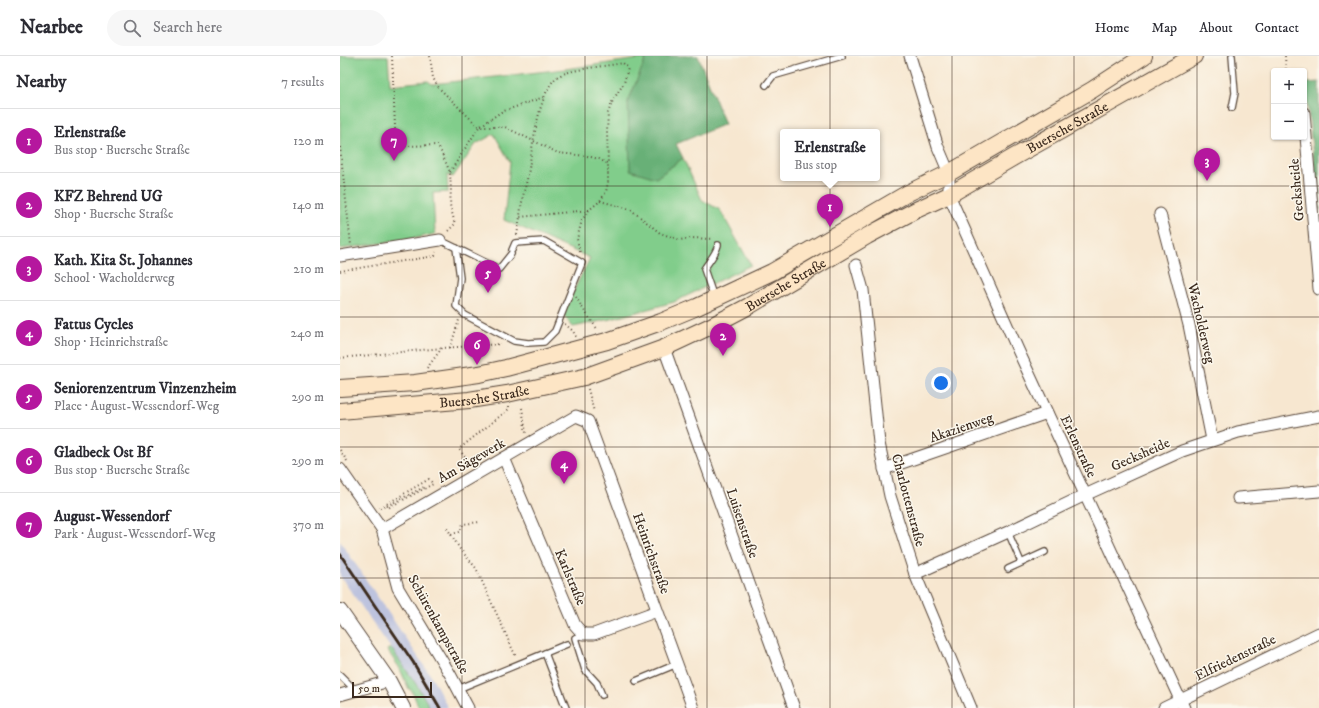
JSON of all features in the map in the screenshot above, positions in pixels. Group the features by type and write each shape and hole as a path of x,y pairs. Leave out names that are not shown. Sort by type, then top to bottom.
{"main road":[{"name":"Buersche Straße","path":"340,388 415,383 499,370 607,341 715,300 772,272 908,193 949,173 1092,90 1144,56"},
{"name":"Buersche Straße","path":"340,411 469,400 507,394 584,377 664,348 750,306 867,236 916,210 949,195 1194,56"}],"street":[{"path":"910,56 938,147 949,173 949,195"},
{"name":"Gecksheide","path":"1306,140 1319,289"},
{"name":"Erlenstraße","path":"949,195 1085,495 1182,704"},
{"name":"Wacholderweg","path":"1160,214 1188,325 1212,440"},
{"path":"340,256 440,240"},
{"name":"Charlottenstraße","path":"856,265 864,290 876,416 884,469 897,522 915,574 971,708"},
{"name":"Luisenstraße","path":"664,348 794,708"},
{"name":"Akazienweg","path":"884,469 1048,413"},
{"name":"Am Sägewerk","path":"382,529 576,416"},
{"name":"Heinrichstraße","path":"576,416 588,421 693,708"},
{"name":"Gecksheide","path":"915,574 1182,451 1238,432 1319,416"},
{"name":"Karlstraße","path":"504,458 576,626 583,634"},
{"name":"Schürenkampstraße","path":"340,470 382,529 398,588 468,708"},
{"path":"1238,498 1319,491"},
{"path":"340,611 389,681 403,708"},
{"path":"583,634 594,634 657,611"},
{"name":"Elfriedenstraße","path":"1164,708 1182,704 1319,633"},
{"path":"340,695 389,681"}],"lane":[{"path":"766,85 773,76 842,56"},
{"path":"1232,56 1235,93 1232,108"},
{"path":"440,240 499,269 512,252 515,243 544,241 582,263 555,331 544,342 528,343 514,341 461,312 456,306 460,278 456,248"},
{"path":"715,300 704,269 709,259 716,251 718,245"},
{"path":"1008,532 1022,562"},
{"path":"1008,569 1045,552"},
{"path":"583,634 575,638 585,670 597,682 602,695"},
{"path":"458,689 567,644"},
{"path":"545,652 566,708"},
{"path":"636,681 677,664"},
{"path":"340,675 356,691"}],"path":[{"path":"340,272 435,256 440,240 454,224 450,205 452,190 450,172 438,145 406,146 396,150 392,56"},
{"path":"430,56 433,78 438,88 479,126 505,127 558,154 587,156 599,159 608,164"},
{"path":"1286,56 1286,68"},
{"path":"515,243 533,142 544,97 550,84 557,77 567,72 623,63 628,68 624,83 613,100 608,113 608,182 606,192 600,201 589,210 582,220 577,239 582,263"},
{"path":"450,172 479,126 501,112 544,97"},
{"path":"340,147 352,254"},
{"path":"600,201 630,209 660,233 680,240 691,238 713,239 718,245"},
{"path":"520,217 589,210"},
{"path":"572,289 583,309 607,341"},
{"path":"450,348 461,312"},
{"path":"574,331 576,336"},
{"path":"340,358 442,348 504,344"},
{"path":"415,383 442,348"},
{"path":"587,388 592,402"},
{"path":"465,457 459,449 509,408 507,394"},
{"path":"522,408 527,444"},
{"path":"370,512 429,479 433,484 425,489 424,487 388,507"},
{"path":"451,534 460,532 463,524 480,522"},
{"path":"447,528 460,549 476,568 519,663"}],"shaded area":[{"path":"340,541 433,679 448,708 430,708 418,687 340,576"}],"green space":[{"path":"340,56 388,56 390,85 428,81 432,84 646,58 628,102 656,178 683,158 702,200 720,210 751,265 674,302 611,319 573,327 562,314 590,258 504,220 510,162 494,134 476,144 453,177 447,175 448,192 433,193 435,234 340,249"},
{"path":"656,56 698,56 725,124 676,144 683,158 656,178 630,170 628,102 646,58"},
{"path":"1319,82 1319,210 1307,101 1307,83"},
{"path":"391,648 418,687 430,708 419,708 399,667 387,650"}],"railway":[{"path":"340,554 413,662 440,708"}],"place":[{"name":"August-Wessendorf","path":"394,161"},
{"name":"Kath. Kita St. Johannes","path":"1207,181"},
{"name":"Erlenstraße","path":"830,227"},
{"name":"Seniorenzentrum Vinzenzheim","path":"488,293"},
{"name":"KFZ Behrend UG","path":"723,356"},
{"name":"Gladbeck Ost Bf","path":"477,365"},
{"name":"Fattus Cycles","path":"564,484"}]}
